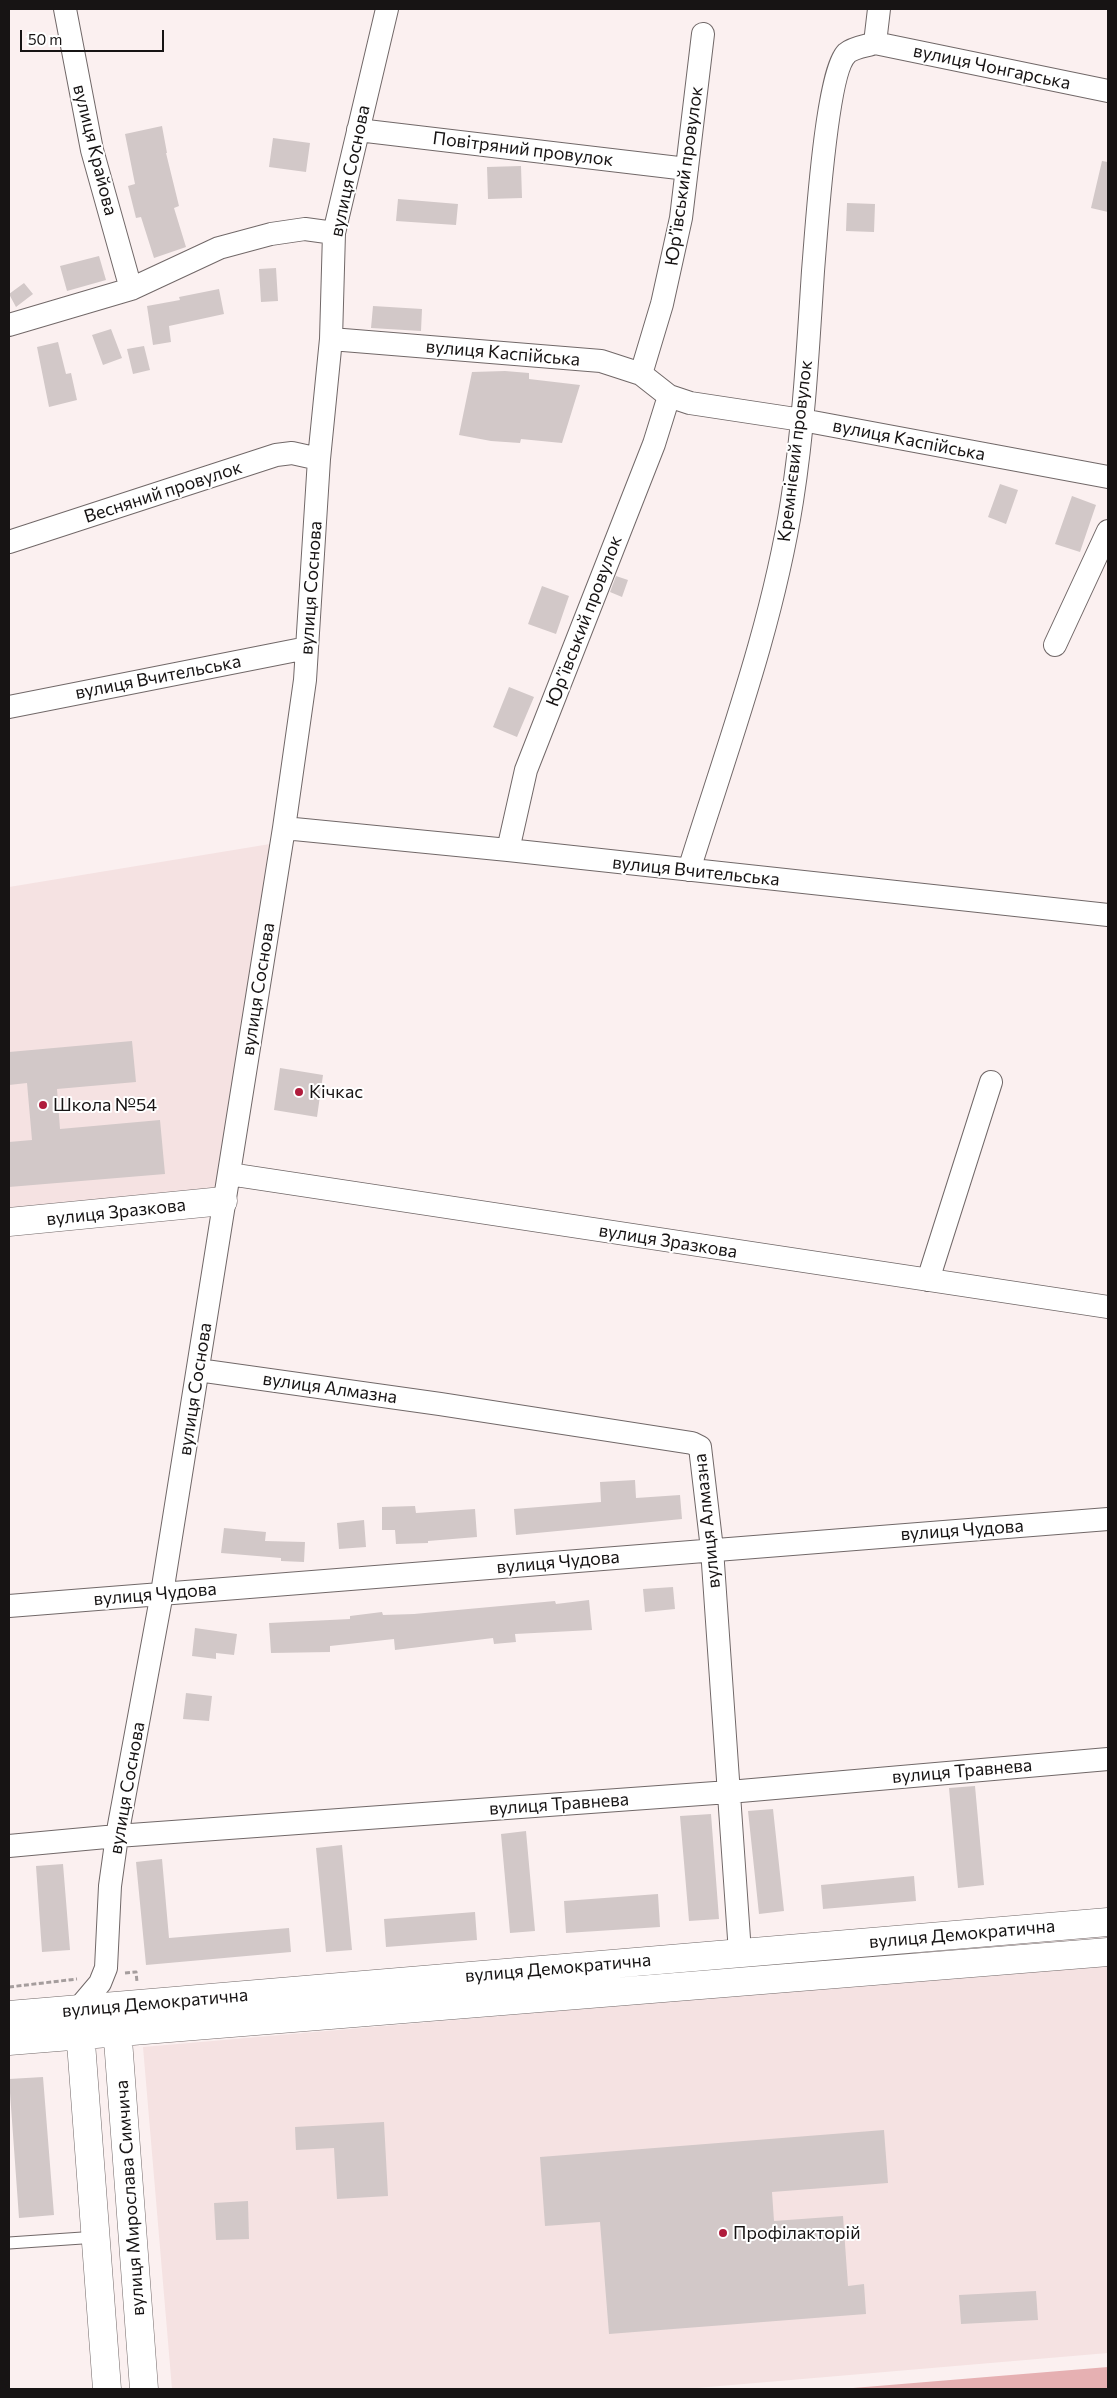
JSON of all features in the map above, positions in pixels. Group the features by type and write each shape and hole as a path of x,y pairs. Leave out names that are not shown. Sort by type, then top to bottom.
{"street":[{"name":"вулиця Соснова","path":"116,2019 106,1973 110,1886 117,1836 162,1593 302,710 319,459 330,339 334,233 387,9"},
{"path":"875,43 878,9"},
{"name":"вулиця Крайова","path":"68,10 92,150 131,289"},
{"name":"Юр’ївський провулок","path":"641,374 674,256 703,34"},
{"name":"вулиця Чонгарська","path":"875,43 1108,91"},
{"name":"Кремнієвий провулок","path":"689,870 762,640 792,502 802,420 820,181 837,71 847,54 875,43"},
{"name":"Повітряний провулок","path":"358,130 687,168"},
{"path":"9,325 131,289 219,248 271,234 305,229 334,233"},
{"name":"вулиця Каспійська","path":"330,339 601,361 641,374 669,396 690,403 802,420 1108,477"},
{"name":"Юр’ївський провулок","path":"508,850 526,770 654,444 669,396"},
{"name":"Весняний провулок","path":"9,542 276,455 292,453 319,459"},
{"path":"1055,646 1108,531"},
{"name":"вулиця Вчительська","path":"9,707 307,648"},
{"name":"вулиця Вчительська","path":"284,828 1108,914"},
{"path":"928,1280 991,1082"},
{"name":"вулиця Зразкова","path":"229,1174 1108,1307"},
{"name":"вулиця Зразкова","path":"9,1222 223,1202"},
{"name":"вулиця Алмазна","path":"198,1370 440,1404 698,1445 702,1451 712,1549 740,1953"},
{"name":"вулиця Чудова","path":"9,1606 1108,1519"},
{"name":"вулиця Травнева","path":"9,1846 117,1836 729,1792 1108,1759"},
{"name":"вулиця Демократична","path":"116,2019 740,1953 1108,1922"},
{"name":"вулиця Демократична","path":"9,2041 80,2022 116,2019 1108,1952"},
{"path":"80,2022 106,1973"},
{"name":"вулиця Демократична","path":"9,2015 80,2022"},
{"name":"вулиця Мирослава Симчича","path":"116,2019 144,2389"},
{"name":"вулиця Мирослава Симчича","path":"80,2022 108,2389"}],"lane":[{"path":"9,2243 97,2237"}],"path":[{"path":"9,1986 106,1973 136,1972"}],"shaded area":[{"path":"270,844 216,1193 9,1214 9,887"},
{"path":"1108,1963 1108,2353 685,2389 172,2389 143,2047"},
{"path":"1108,2367 1108,2389 841,2389"}],"building":[{"path":"162,126 166,153 179,206 174,208 186,247 154,258 141,217 136,218 128,186 135,184 125,134"},
{"path":"273,138 310,143 306,172 269,167"},
{"path":"1102,161 1108,162 1108,212 1091,208"},
{"path":"521,166 522,198 488,199 487,167"},
{"path":"398,199 458,204 456,225 396,221"},
{"path":"847,203 875,204 874,232 846,231"},
{"path":"99,256 106,280 67,291 60,266"},
{"path":"276,268 278,301 261,302 259,269"},
{"path":"24,283 33,294 16,307 9,294"},
{"path":"219,289 224,314 169,326 171,342 153,345 147,306 180,300 179,297"},
{"path":"373,306 422,309 421,331 371,328"},
{"path":"111,329 122,358 103,365 92,335"},
{"path":"58,342 66,374 71,373 77,400 49,407 37,347"},
{"path":"144,346 150,370 133,374 127,349"},
{"path":"505,371 529,373 529,379 580,385 562,443 521,439 520,443 491,441 459,435 472,372"},
{"path":"1000,484 1018,490 1006,524 988,517"},
{"path":"1072,496 1096,505 1080,552 1055,544"},
{"path":"616,576 628,580 622,597 610,592"},
{"path":"542,586 569,596 556,634 528,624"},
{"path":"509,687 534,697 517,737 493,727"},
{"name":"Школа №54","path":"132,1041 136,1082 57,1089 60,1129 160,1120 165,1174 9,1187 9,1142 32,1140 27,1083 9,1085 9,1052"},
{"name":"Кічкас","path":"280,1068 323,1075 317,1117 274,1110"},
{"path":"635,1480 636,1498 680,1495 682,1519 516,1535 514,1509 601,1502 600,1482"},
{"path":"415,1506 416,1513 475,1509 477,1537 428,1541 428,1543 396,1544 395,1530 382,1530 382,1507"},
{"path":"364,1520 366,1547 339,1549 337,1523"},
{"path":"224,1528 266,1532 265,1541 305,1542 304,1562 221,1553"},
{"path":"673,1587 675,1609 645,1612 643,1589"},
{"path":"589,1600 592,1630 515,1634 516,1642 494,1644 493,1638 395,1650 394,1639 330,1646 330,1652 271,1653 269,1623 350,1619 350,1616 382,1612 383,1615 414,1614 555,1601 556,1604"},
{"path":"195,1628 237,1634 234,1655 216,1653 216,1659 192,1656"},
{"path":"186,1693 212,1696 209,1721 183,1719"},
{"path":"975,1786 984,1885 958,1888 949,1788"},
{"path":"773,1809 784,1911 759,1914 748,1811"},
{"path":"711,1814 719,1919 689,1921 680,1816"},
{"path":"526,1831 535,1931 510,1933 501,1834"},
{"path":"342,1845 352,1950 326,1952 316,1848"},
{"path":"162,1859 169,1938 289,1928 291,1952 146,1965 136,1862"},
{"path":"63,1864 70,1950 42,1952 36,1866"},
{"path":"914,1876 916,1901 823,1909 821,1885"},
{"path":"658,1894 660,1927 566,1933 564,1901"},
{"path":"475,1912 477,1940 386,1947 384,1919"},
{"path":"43,2077 54,2215 19,2218 9,2079"},
{"path":"384,2122 388,2196 337,2199 334,2148 296,2150 295,2127"},
{"name":"Профілакторій","path":"884,2130 888,2183 772,2192 774,2221 843,2216 848,2286 864,2284 866,2314 609,2334 600,2222 545,2226 540,2157"},
{"path":"248,2201 249,2239 216,2240 214,2203"},
{"path":"1036,2291 1038,2320 961,2324 959,2295"}],"place":[{"name":"Кічкас","path":"299,1092"},
{"name":"Школа №54","path":"43,1105"},
{"name":"Профілакторій","path":"723,2233"}]}
